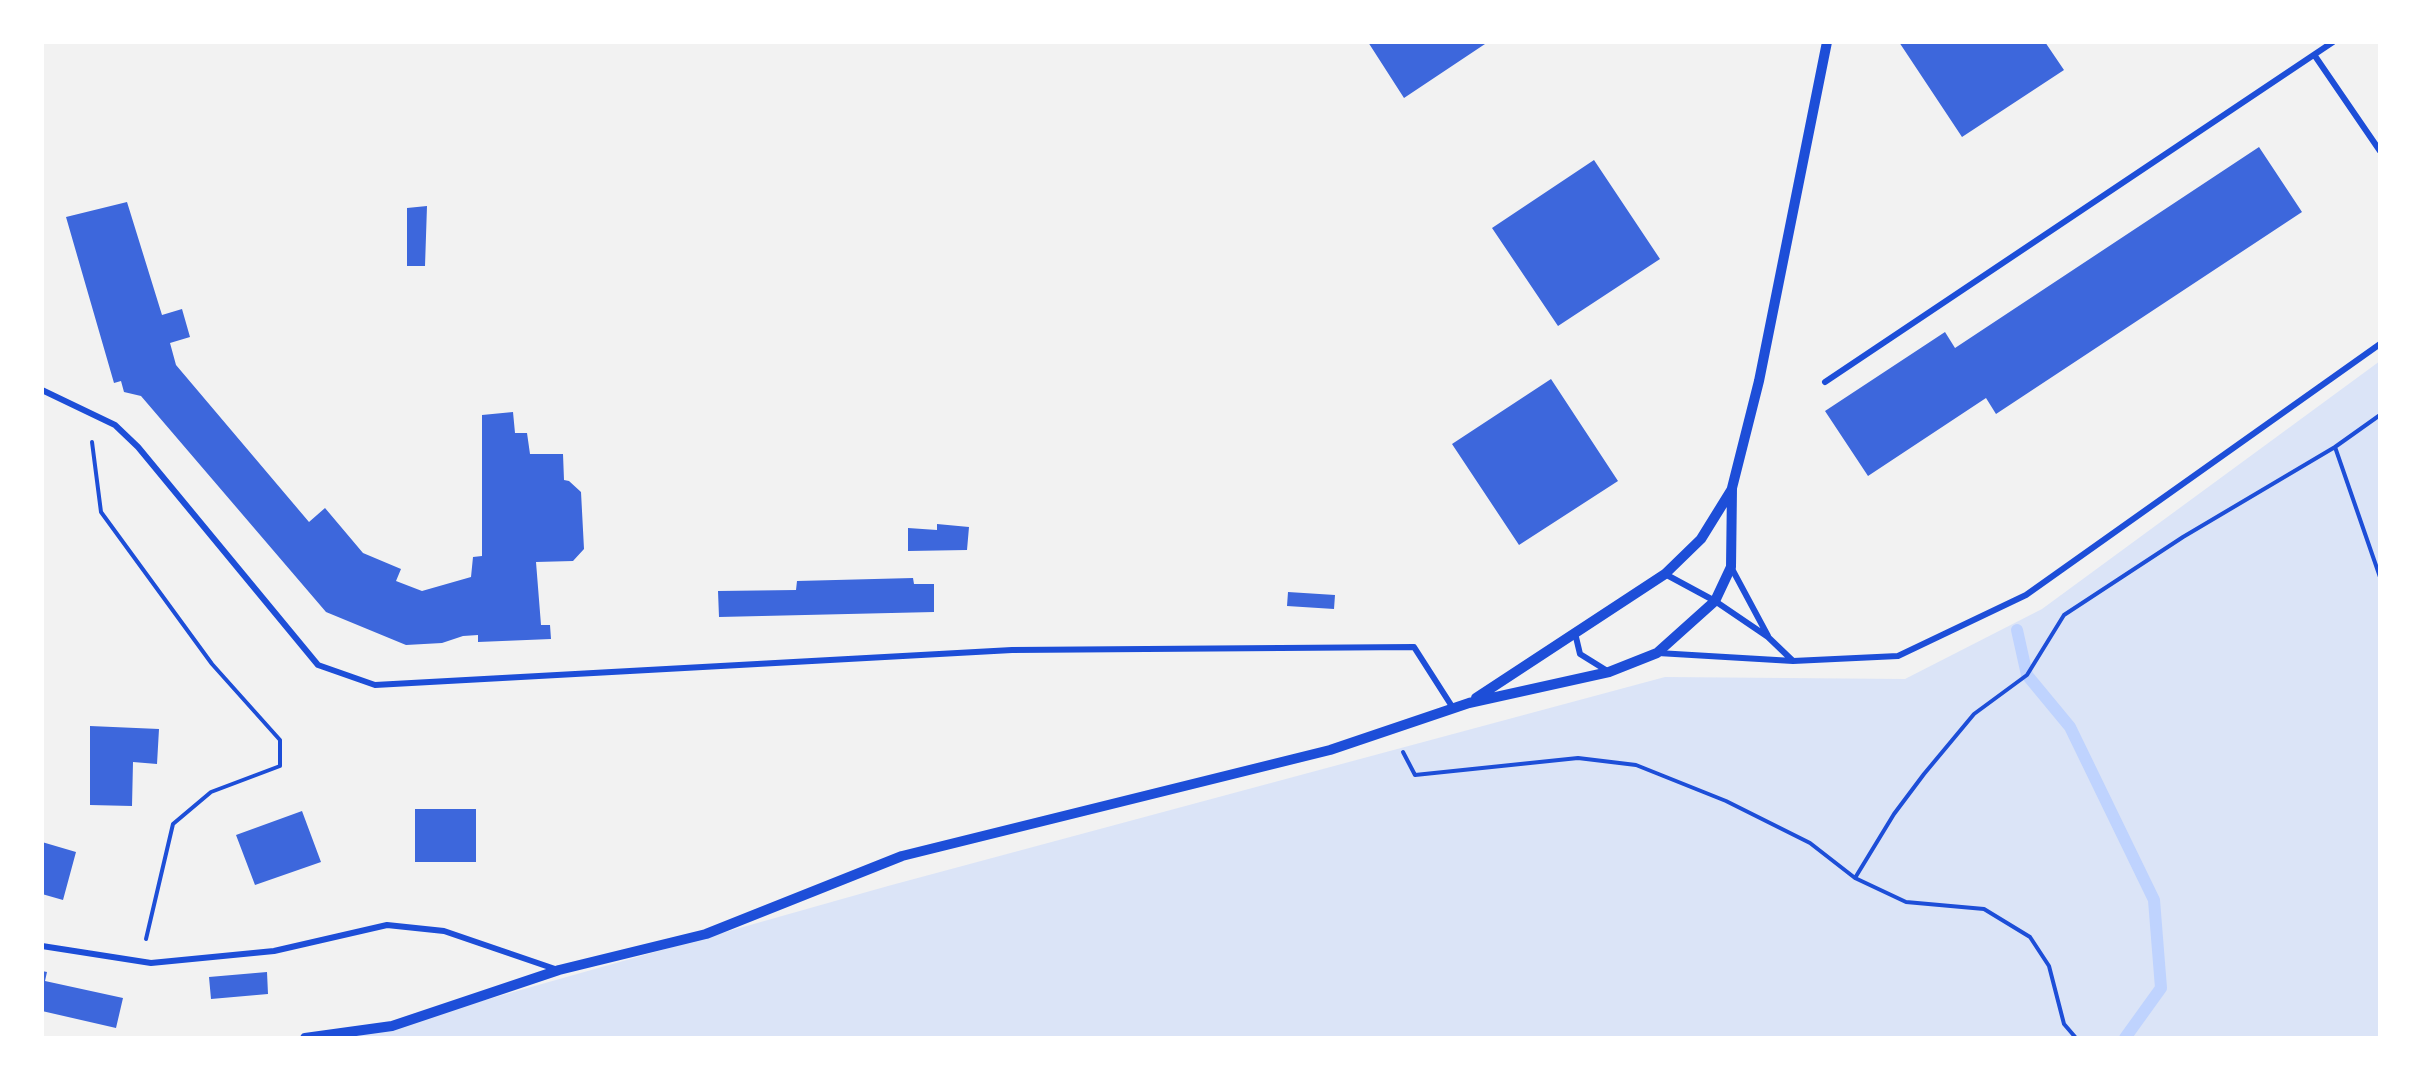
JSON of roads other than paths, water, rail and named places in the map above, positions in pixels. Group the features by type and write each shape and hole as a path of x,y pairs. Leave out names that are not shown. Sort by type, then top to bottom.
{"street":[{"path":"305,1038 392,1026 559,970 706,934 902,856 1330,750 1469,703 1609,672 1657,653 1715,601 1731,567 1732,488 1759,381 1827,42"},
{"path":"1825,382 2333,42"},
{"path":"2315,56 2380,151"},
{"path":"1657,653 1792,661 1898,656 2026,595 2380,344"},
{"path":"42,390 115,425 138,447 318,665 375,685 1012,650 1414,647 1453,708"},
{"path":"1469,703 1665,574 1701,539 1732,488"},
{"path":"1731,567 1768,637"},
{"path":"1665,574 1715,601 1768,637 1792,661"},
{"path":"1575,633 1580,654 1609,672"},
{"path":"42,946 151,963 274,951 387,925 444,931 559,970"}],"waterway":[{"path":"2017,630 2027,675 2070,727 2154,900 2161,988 2125,1038"}]}
